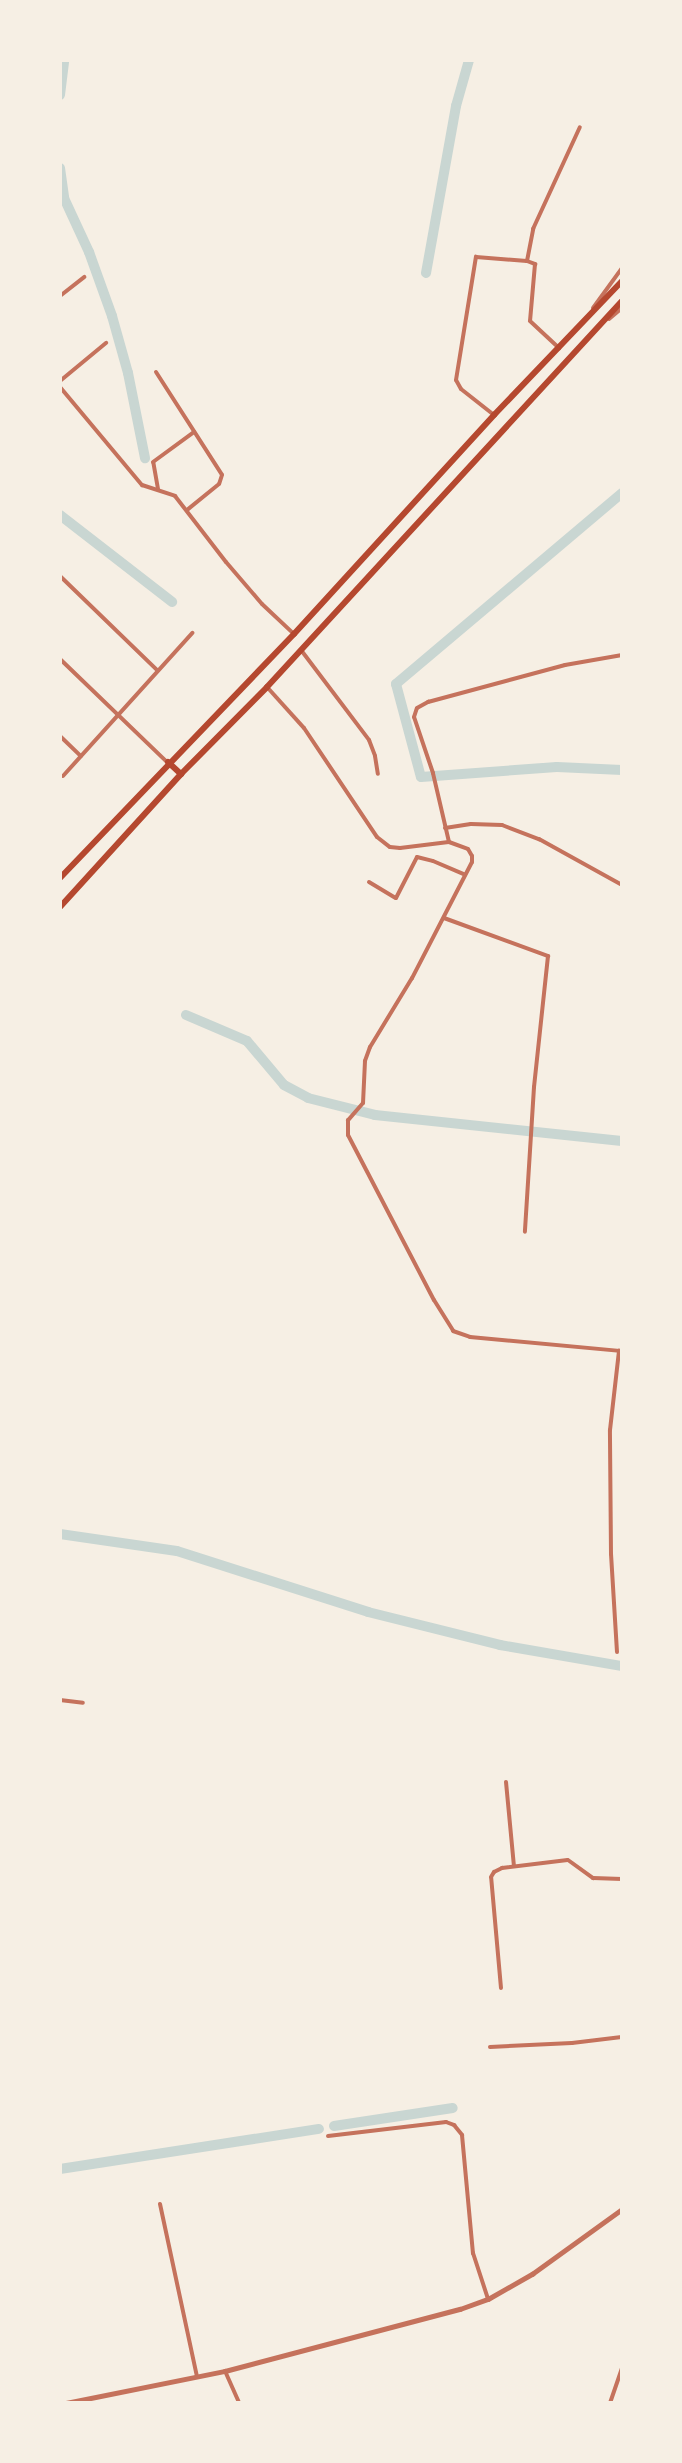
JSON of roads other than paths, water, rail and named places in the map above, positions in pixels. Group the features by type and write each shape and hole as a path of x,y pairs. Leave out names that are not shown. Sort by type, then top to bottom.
{"main road":[{"path":"60,878 168,762 294,634 494,415 622,281"},
{"path":"60,907 181,774 267,687 622,301"},
{"path":"168,762 181,774"}],"street":[{"path":"527,261 533,229 580,127"},
{"path":"622,150 622,161"},
{"path":"494,415 461,389 456,380 476,257 534,263 536,267 530,324 559,348"},
{"path":"582,323 622,268"},
{"path":"60,296 84,277"},
{"path":"592,333 622,308"},
{"path":"60,381 106,343"},
{"path":"156,372 222,476 219,484 187,510"},
{"path":"60,387 135,478 142,485 172,494 262,604 294,634"},
{"path":"158,489 153,462 156,457 194,432"},
{"path":"60,576 158,671"},
{"path":"63,776 192,633"},
{"path":"301,650 369,740 378,774"},
{"path":"449,842 433,773 414,717 417,708 428,702 565,665 622,655"},
{"path":"60,659 168,762"},
{"path":"267,687 304,728 376,837 390,847 449,842 468,849 472,856 472,862 412,978 370,1047 365,1061 363,1103 348,1120 348,1135 434,1300 453,1331 470,1337 620,1351 610,1430 610,1554 617,1652"},
{"path":"60,736 81,756"},
{"path":"445,828 502,825 539,839 622,885"},
{"path":"369,882 396,898 417,857 419,846"},
{"path":"417,857 464,874"},
{"path":"444,918 548,956 534,1087 525,1233"},
{"path":"60,1700 83,1704"},
{"path":"506,1782 514,1866"},
{"path":"501,1988 491,1877 502,1868 568,1860 593,1878 622,1879"},
{"path":"490,2047 572,2043 622,2037"},
{"path":"328,2136 446,2122 454,2125 462,2135 473,2253 488,2299"},
{"path":"160,2204 197,2377"},
{"path":"66,2403 225,2372 460,2309 488,2299 532,2274 622,2209"},
{"path":"610,2403 622,2368"},
{"path":"225,2372 239,2403"}],"waterway":[{"path":"60,95 64,60"},
{"path":"426,273 456,106 469,60"},
{"path":"60,168 64,198 89,252 112,316 128,373 145,458"},
{"path":"622,493 396,684 421,777 557,767 622,770"},
{"path":"60,515 172,602"},
{"path":"186,1015 247,1041 284,1085 308,1098 375,1115 622,1141"},
{"path":"60,1534 177,1551 368,1612 500,1645 622,1666"},
{"path":"334,2126 453,2108"},
{"path":"60,2169 319,2129"}]}
